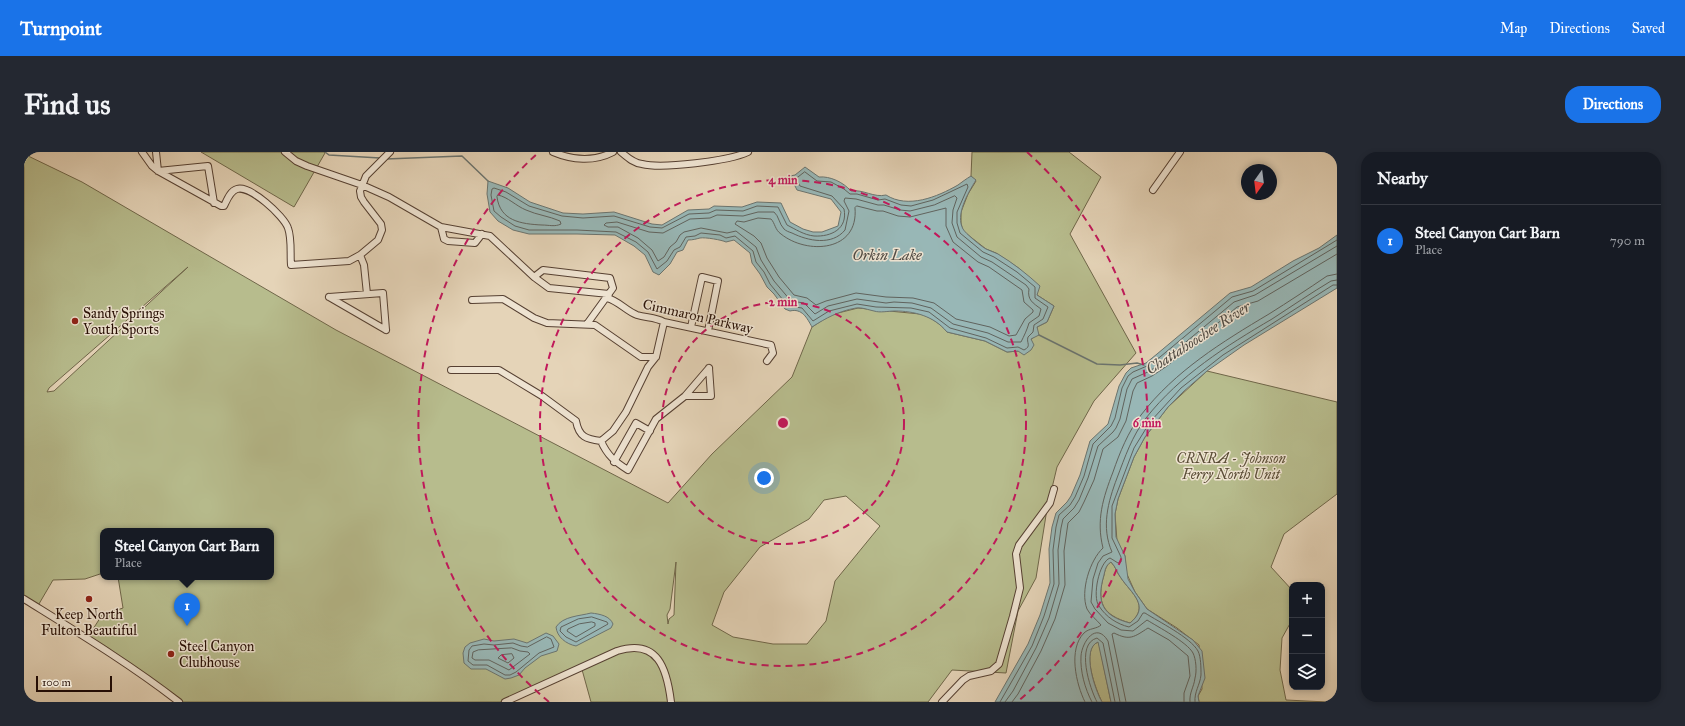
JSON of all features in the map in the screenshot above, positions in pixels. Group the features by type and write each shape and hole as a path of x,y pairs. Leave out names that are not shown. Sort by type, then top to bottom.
{"street":[{"path":"142,152 152,166 158,171 221,206 224,206 231,192 237,189 246,189 262,199 284,221 288,228 291,265 349,261 360,255 378,240 382,230 381,224 361,197 362,185 366,176 388,153"},
{"path":"156,152 158,171"},
{"path":"285,152 296,161 307,166 362,185 389,197 441,227 490,236 534,277 549,288 608,296"},
{"path":"553,152 578,160 605,156 613,152"},
{"path":"621,152 635,162 655,166 731,158 748,152"},
{"path":"1154,190 1180,152"},
{"path":"158,171 208,166 214,202"},
{"path":"441,227 444,239 448,242 475,243 482,234"},
{"path":"360,255 364,265 367,294"},
{"path":"534,277 543,270 610,278 613,288 588,324"},
{"path":"691,328 702,277 718,281 708,331"},
{"path":"384,293 386,330 329,297 367,294 384,293"},
{"name":"Cimmaron Parkway","path":"608,296 636,315 657,318 664,322 772,345 772,353 767,361"},
{"path":"472,300 503,299 534,318 546,323 595,325 641,357 656,357"},
{"path":"451,370 499,370 542,396 576,421 578,431 584,437 591,440 601,441 613,431 626,412 648,367 656,357 664,322"},
{"path":"601,441 605,451 614,462 628,470 656,419 685,396 709,368 711,396 685,396"},
{"path":"614,462 636,423 650,431"},
{"path":"942,702 963,680 969,676 991,671 999,664 1012,623 1020,588 1016,554 1019,545 1050,503 1054,489"},
{"path":"24,599 118,658 179,702"},
{"path":"505,702 617,651 640,647 648,650 659,661 668,682 671,702"}],"green space":[{"path":"201,152 324,152 325,153 294,207"},
{"path":"972,152 1069,152 1101,177 1070,234 1136,353 1094,401 1057,467 1047,509 1036,578 1018,611 1006,673 952,670 928,702 591,702 581,666 500,702 180,702 86,640 102,615 123,608 118,580 274,580 274,528 100,528 100,574 85,579 53,580 36,609 24,603 24,154 82,182 336,330 668,503 712,454 792,377 812,327 830,315 858,308 920,314 935,321 947,332 985,341 1007,352 1018,351 1035,336 1037,327 1047,322 1054,306 1037,295 1020,269 996,253 986,249 963,231 961,212 968,194 976,181 971,176","holes":["188,267 54,391 47,392 49,388","846,496 880,526 835,581 826,621 807,644 773,644 733,637 712,625 724,592 760,547 809,519 824,500","676,562 674,615 669,619 668,624 667,615 670,609"]},
{"name":"CRNRA - Johnson Ferry North Unit","path":"1207,371 1337,402 1337,494 1284,534 1271,567 1289,587 1289,625 1282,638 1280,670 1286,700 1327,702 1199,702 1198,696 1202,689 1199,645 1177,628 1147,609 1135,592 1126,572 1125,556 1117,541 1115,514 1118,499 1134,457 1145,437 1168,407"},
{"path":"1111,562 1134,594 1139,605 1139,611 1136,617 1130,623 1113,616 1107,611 1101,600 1105,571"},
{"path":"1098,642 1111,702 1102,702 1093,680 1090,653 1093,646"}],"water":[{"name":"Orkin Lake","path":"805,167 819,177 840,182 851,191 860,191 882,196 886,195 904,201 922,200 941,194 971,176 976,180 961,211 961,223 963,229 970,237 984,248 1004,257 1030,277 1040,286 1037,295 1054,306 1047,322 1037,327 1039,335 1031,339 1034,345 1031,350 1024,355 1018,351 1007,352 985,341 947,332 930,318 916,313 902,311 879,312 856,308 833,315 812,327 804,314 801,312 785,309 767,287 752,263 750,253 734,240 726,242 702,238 688,240 683,250 677,252 670,264 659,275 653,272 645,255 634,246 615,235 529,234 513,230 498,221 490,212 487,194 488,181 508,188 530,202 563,213 583,214 614,212 652,224 662,225 688,210 709,209 714,206 742,207 757,202 781,203 790,222 803,229 813,232 822,232 838,226 841,212 831,199 797,190 790,176 795,175"},
{"name":"Chattahoochee River","path":"1337,235 1337,288 1244,345 1207,371 1184,391 1168,407 1145,437 1134,457 1118,499 1115,514 1116,537 1125,556 1128,579 1135,592 1147,609 1193,640 1202,651 1205,678 1198,696 1199,702 1111,702 1098,642 1093,646 1090,653 1090,661 1093,680 1102,702 995,702 1028,644 1040,615 1050,583 1049,549 1052,527 1056,513 1071,496 1080,475 1090,441 1108,424 1119,386 1126,373 1131,368 1146,363 1230,293 1251,287 1293,261 1319,248","holes":["1111,562 1134,594 1139,605 1139,611 1130,623 1107,612 1101,600 1105,569 1109,563"]},
{"path":"591,613 610,619 613,624 611,628 576,646 569,644 560,637 556,627 559,623 567,619"},
{"path":"546,633 553,636 559,644 557,651 541,656 525,668 519,675 511,678 505,679 486,669 471,669 464,663 463,653 465,647 470,643 484,639 494,641 514,639 527,643"}],"waterway":[{"path":"325,152 329,155 380,158"},
{"path":"386,159 462,156 488,181"},
{"name":"Chattahoochee River","path":"1039,335 1097,364 1120,365 1137,363 1144,365"}],"place":[{"name":"Sandy Springs Youth Sports","path":"75,321"},
{"name":"Keep North Fulton Beautiful","path":"89,599"},
{"name":"Steel Canyon Cart Barn","path":"187,626"},
{"name":"Steel Canyon Clubhouse","path":"171,654"}]}
